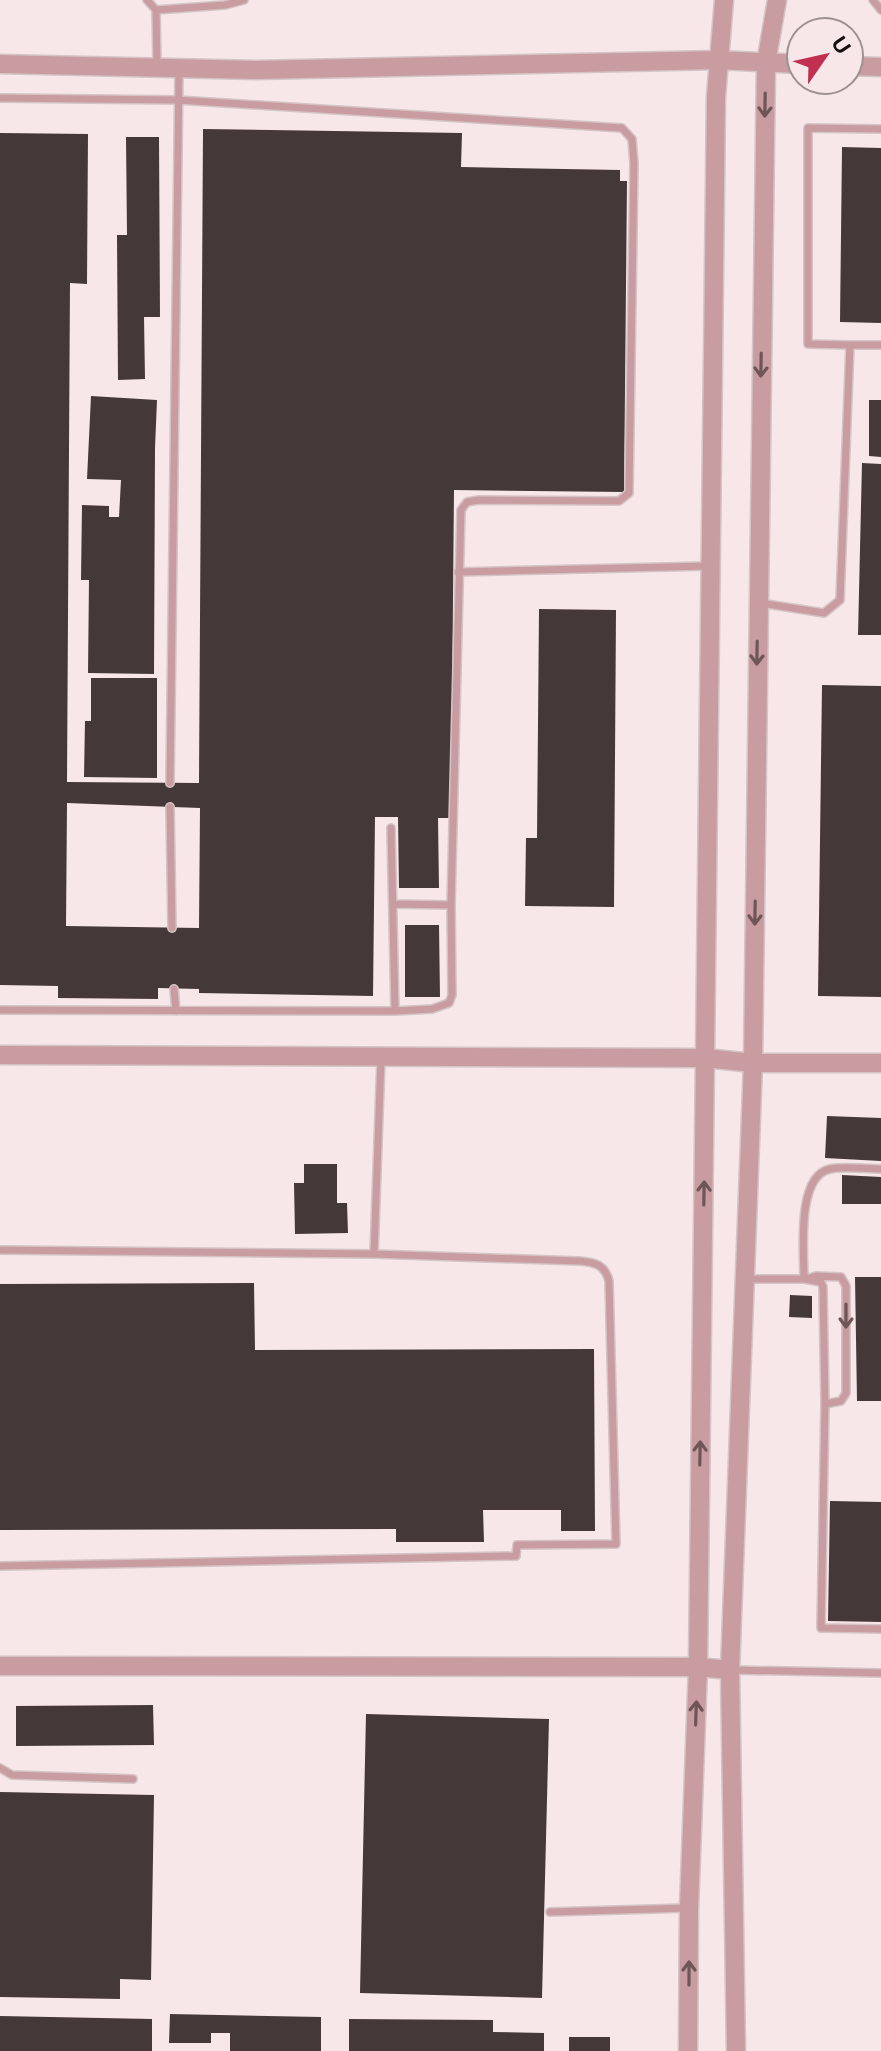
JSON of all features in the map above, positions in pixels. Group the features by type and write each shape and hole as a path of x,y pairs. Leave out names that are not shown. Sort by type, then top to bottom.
{"street":[{"path":"688,2051 689,1908 698,1667 718,60 724,0"},
{"path":"736,2051 730,1670 753,1063 766,63 777,0"},
{"path":"0,64 256,70 718,60 785,64"},
{"path":"0,1055 705,1058 753,1063 881,1063"},
{"path":"1,1668 698,1667 730,1670"}],"lane":[{"path":"147,0 156,10 157,68"},
{"path":"156,10 225,5 244,0"},
{"path":"873,0 881,10"},
{"path":"170,783 179,68"},
{"path":"0,98 178,100 590,124 622,128 632,139 634,163 629,493 619,501 467,502 461,510 451,905 452,995 449,1003 432,1009 395,1011 0,1010"},
{"path":"881,129 808,128 808,344 881,345"},
{"path":"758,603 824,613 840,600 850,345"},
{"path":"458,572 711,566"},
{"path":"170,807 172,928"},
{"path":"391,828 395,1011"},
{"path":"393,904 451,905"},
{"path":"174,989 176,1011"},
{"path":"374,1254 381,1059"},
{"path":"804,1279 806,1209 808,1192 816,1175 830,1169 881,1169"},
{"path":"0,1250 374,1254 579,1261 600,1265 607,1273 616,1544 517,1545 516,1556 0,1566"},
{"path":"804,1279 841,1277 846,1286 846,1393 841,1401 825,1404"},
{"path":"744,1279 804,1279 821,1282 823,1287 825,1404 821,1628 881,1629"},
{"path":"730,1670 881,1673"},
{"path":"0,1768 12,1775 133,1779"},
{"path":"550,1912 689,1908"}],"building":[{"path":"203,129 462,133 461,167 620,170 620,181 627,181 624,492 454,490 451,818 438,818 439,888 399,888 398,817 375,817 373,996 199,993 199,989 158,988 158,999 58,998 58,986 0,985 0,133 88,134 87,284 70,283 67,782 199,783","holes":["67,803 200,808 199,928 66,926"]},
{"path":"126,137 159,137 160,317 144,317 145,379 118,380 117,235 127,235"},
{"path":"842,147 881,148 881,323 840,322"},
{"path":"91,396 157,400 154,674 88,673 89,580 81,580 82,505 109,506 109,517 119,517 121,480 87,479"},
{"path":"869,400 881,400 881,457 869,456"},
{"path":"862,463 881,464 881,635 858,635"},
{"path":"539,609 616,610 614,907 525,906 526,838 537,838"},
{"path":"91,678 157,678 157,778 84,777 85,721 91,721"},
{"path":"822,685 881,686 881,997 818,996"},
{"path":"405,925 439,925 440,997 405,997"},
{"path":"827,1116 881,1118 881,1161 825,1158"},
{"path":"304,1164 337,1164 337,1203 347,1203 348,1233 295,1234 294,1183 304,1183"},
{"path":"842,1175 881,1177 881,1204 842,1204"},
{"path":"855,1277 881,1277 881,1401 857,1401"},
{"path":"254,1283 255,1350 594,1349 595,1531 561,1531 561,1510 483,1510 484,1542 396,1542 396,1529 0,1530 0,1284"},
{"path":"790,1295 812,1296 812,1318 789,1317"},
{"path":"830,1501 881,1502 881,1622 828,1621"},
{"path":"153,1705 154,1745 16,1746 16,1706"},
{"path":"366,1714 549,1719 542,1998 360,1993"},
{"path":"0,1792 154,1795 151,1980 120,1979 120,1999 0,1997"},
{"path":"170,2014 321,2017 321,2051 230,2051 230,2033 211,2033 211,2043 169,2043"},
{"path":"0,2016 152,2019 152,2051 0,2051"},
{"path":"349,2019 493,2020 493,2032 544,2033 544,2051 349,2051"},
{"path":"569,2037 610,2037 610,2051 569,2051"}]}
